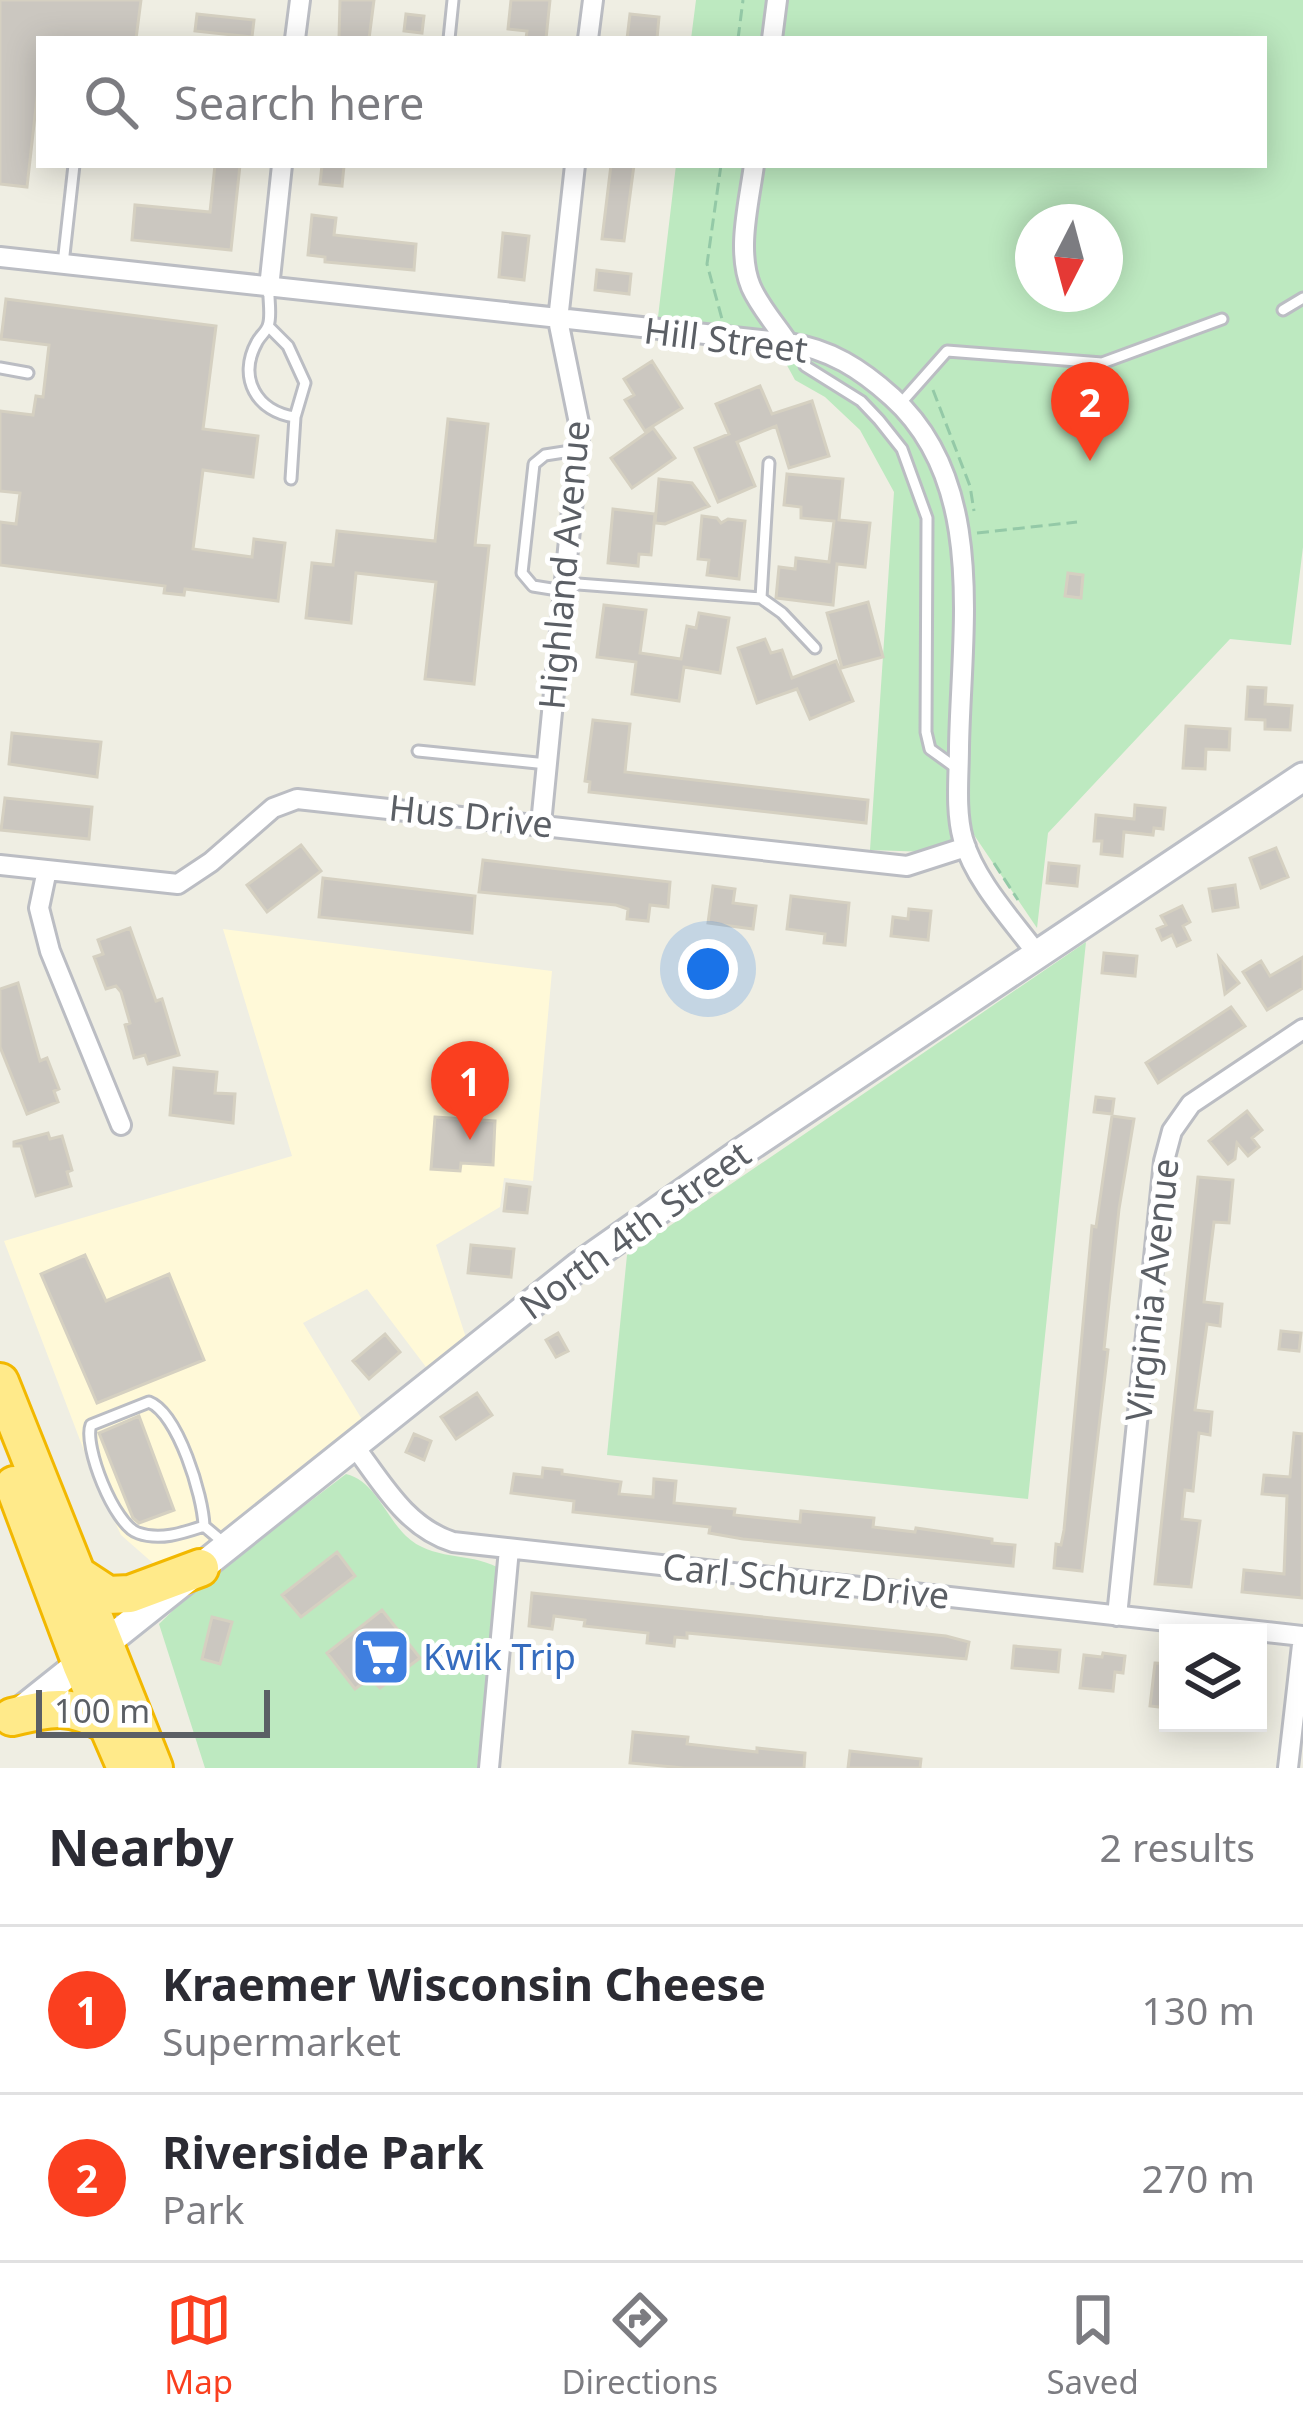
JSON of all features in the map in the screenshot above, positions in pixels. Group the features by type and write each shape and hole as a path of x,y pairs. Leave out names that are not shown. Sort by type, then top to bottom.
{"highway":[{"path":"0,1382 76,1574 108,1725 126,1768"},
{"path":"0,1448 93,1655 154,1768"},
{"path":"76,1574 109,1595 130,1594 213,1557"},
{"path":"4,1719 65,1707 108,1725"}],"street":[{"path":"296,36 300,0"},
{"path":"588,36 593,0"},
{"path":"772,36 777,0"},
{"path":"268,288 282,168"},
{"name":"Highland Avenue","path":"542,824 578,450 579,415 558,320 575,168"},
{"path":"754,168 746,269 757,298 794,344"},
{"name":"Hill Street","path":"0,257 794,344 827,352 861,370 901,404 934,452 956,505 963,560 960,820 973,862 1038,955"},
{"name":"North 4th Street","path":"4,1719 93,1655 352,1443 579,1266 1303,777"},
{"name":"Hus Drive","path":"0,865 178,884 273,808 296,799 907,866 966,847"},
{"path":"46,870 39,908 50,951 121,1125"},
{"name":"Virginia Avenue","path":"1118,1616 1164,1161 1172,1131 1191,1104 1303,1029"},
{"name":"Carl Schurz Drive","path":"352,1443 404,1512 429,1533 453,1542 1303,1636"},
{"path":"488,1766 509,1549"},
{"path":"1288,1768 1303,1636"}],"lane":[{"path":"449,36 453,0"},
{"path":"63,265 74,168"},
{"path":"268,288 268,326 256,343 250,384 256,400 275,415 296,417"},
{"path":"1283,310 1303,298"},
{"path":"901,404 947,351 1102,363 1222,319"},
{"path":"268,326 288,346 305,383 296,417 291,479"},
{"path":"794,344 805,366 861,401 902,449 927,518 929,749 959,770"},
{"path":"0,368 28,373"},
{"path":"578,450 545,455 534,464 522,573 532,586 761,598 815,648"},
{"path":"761,598 769,463"},
{"path":"927,518 956,505"},
{"path":"418,751 547,764"},
{"path":"204,1526 174,1535 138,1533 126,1527 117,1516 88,1441 91,1425 149,1402 172,1420 203,1507 213,1557"}],"path":[{"path":"738,36 743,0"},
{"path":"721,168 706,264 726,338"},
{"path":"977,533 1077,521"}],"shaded area":[{"path":"223,929 552,971 533,1181 504,1178 500,1207 436,1245 467,1341 429,1371 367,1289 303,1323 363,1421 181,1563 163,1572 121,1535 96,1482 4,1241 292,1156"}],"green space":[{"path":"696,0 1303,0 1303,547 1291,645 1230,639 1048,833 1037,928 972,832 929,852 870,850 894,492 860,430 825,397 795,380 777,347 744,327 658,317 676,168 1267,168 1267,36 691,36"},
{"path":"1086,942 1028,1499 607,1455 627,1255"},
{"path":"346,1474 364,1484 416,1544 497,1567 477,1768 205,1768 159,1624 195,1589"}],"building":[{"path":"0,0 141,0 136,36 36,36 36,107 27,187 0,184"},
{"path":"340,0 374,0 369,36 339,36"},
{"path":"511,0 550,0 546,36 508,29"},
{"path":"197,14 254,20 252,36 195,31"},
{"path":"406,14 424,16 422,33 404,31"},
{"path":"630,14 659,17 657,36 627,36"},
{"path":"215,168 240,168 231,250 132,240 135,205 210,212"},
{"path":"322,168 344,168 342,186 320,184"},
{"path":"611,168 634,168 624,241 602,239"},
{"path":"312,215 336,218 334,235 416,244 414,270 325,262 325,257 308,255"},
{"path":"503,233 529,236 524,280 499,277"},
{"path":"597,270 631,274 629,294 595,290"},
{"path":"6,299 216,326 203,429 258,436 253,477 203,470 193,549 252,557 254,539 285,543 278,601 185,589 184,595 164,593 165,586 0,565 0,522 16,524 20,493 0,491 0,411 33,415 36,396 43,397 49,345 1,339"},
{"path":"652,361 682,408 645,431 625,400 634,395 624,379"},
{"path":"760,386 772,414 812,401 829,456 789,468 776,426 737,442 755,486 718,502 695,448 729,434 716,404"},
{"path":"448,419 488,424 475,545 489,546 474,684 425,679 436,582 356,573 351,623 306,618 312,563 333,565 337,531 435,541"},
{"path":"653,428 675,458 632,488 611,458"},
{"path":"787,474 843,479 839,520 870,523 865,567 837,564 833,605 776,598 779,567 795,569 796,558 829,562 834,521 801,518 801,507 784,505"},
{"path":"659,479 692,483 709,506 665,524 655,523"},
{"path":"613,509 655,514 651,555 639,554 638,566 608,563"},
{"path":"702,516 721,523 745,521 739,579 707,575 709,560 698,559"},
{"path":"1068,573 1083,575 1081,598 1065,596"},
{"path":"868,602 883,657 842,668 827,613"},
{"path":"604,605 646,610 640,653 681,659 687,626 696,628 699,613 729,618 720,673 684,667 679,701 632,694 636,662 597,657"},
{"path":"765,639 771,653 782,650 792,678 836,661 853,701 810,719 797,689 757,703 738,648"},
{"path":"1248,687 1266,688 1265,704 1292,706 1290,730 1265,729 1265,720 1246,719"},
{"path":"593,720 630,724 625,772 868,800 866,823 589,792 590,782 585,781"},
{"path":"1186,726 1230,729 1229,750 1206,749 1205,769 1183,768"},
{"path":"12,733 101,742 97,777 9,764"},
{"path":"5,798 92,807 89,839 1,830"},
{"path":"1135,805 1165,808 1163,829 1154,828 1153,835 1124,832 1122,856 1101,854 1102,841 1094,841 1096,815 1134,819"},
{"path":"301,845 321,871 267,912 247,885"},
{"path":"1276,848 1288,877 1261,888 1250,858"},
{"path":"483,860 670,882 668,907 650,905 648,921 627,919 628,909 616,905 479,892"},
{"path":"1049,863 1079,866 1077,886 1047,883"},
{"path":"323,878 475,896 472,933 319,917"},
{"path":"1235,885 1238,907 1213,911 1209,889"},
{"path":"713,886 735,889 733,903 756,906 753,929 708,923"},
{"path":"791,896 849,903 845,945 824,943 825,934 787,929"},
{"path":"1182,906 1190,922 1183,926 1190,940 1177,946 1172,935 1162,940 1157,929 1166,925 1161,916"},
{"path":"909,909 931,911 928,940 891,936 893,917 908,919"},
{"path":"130,928 156,1001 162,999 179,1055 148,1064 145,1055 134,1058 121,992 116,986 106,989 94,957 103,954 98,940"},
{"path":"1104,953 1137,956 1135,976 1102,973"},
{"path":"1303,957 1303,988 1267,1010 1243,972 1261,961 1270,976"},
{"path":"1219,958 1239,983 1225,994"},
{"path":"18,983 40,1061 47,1058 59,1089 54,1091 58,1102 27,1114 0,1047 0,989"},
{"path":"1231,1007 1245,1026 1158,1083 1146,1063"},
{"path":"174,1068 217,1072 215,1093 235,1094 233,1123 170,1115"},
{"path":"1096,1097 1114,1099 1112,1114 1094,1112"},
{"path":"1247,1111 1262,1130 1252,1138 1259,1147 1248,1156 1237,1143 1235,1159 1228,1164 1209,1141"},
{"path":"1112,1116 1134,1119 1119,1209 1082,1571 1054,1568 1056,1544 1061,1545 1064,1530 1092,1226 1096,1227"},
{"path":"435,1117 495,1121 493,1165 461,1163 460,1171 431,1169"},
{"path":"48,1133 50,1139 62,1136 72,1170 67,1172 71,1186 36,1196 21,1146 14,1142"},
{"path":"1198,1177 1233,1180 1229,1223 1214,1222 1204,1302 1222,1304 1220,1326 1207,1324 1195,1410 1212,1412 1210,1435 1199,1433 1193,1491 1185,1490 1182,1519 1200,1521 1191,1587 1155,1584"},
{"path":"507,1184 530,1187 527,1213 504,1211"},
{"path":"471,1245 514,1249 511,1277 468,1273"},
{"path":"85,1255 106,1301 169,1274 204,1360 97,1403 41,1274"},
{"path":"1281,1331 1301,1333 1299,1351 1279,1349"},
{"path":"558,1333 568,1351 556,1357 546,1340"},
{"path":"385,1334 400,1352 369,1379 353,1361"},
{"path":"477,1393 492,1415 456,1439 441,1417"},
{"path":"139,1416 174,1510 139,1523 99,1433"},
{"path":"1294,1433 1303,1434 1302,1598 1242,1592 1244,1570 1284,1574 1287,1496 1262,1494 1264,1475 1290,1477"},
{"path":"414,1434 431,1441 424,1460 406,1452"},
{"path":"543,1468 621,1482 619,1494 653,1497 654,1479 676,1481 674,1503 735,1509 734,1515 800,1522 801,1511 874,1518 873,1527 992,1539 992,1543 1015,1545 1013,1566 743,1539 709,1533 710,1527 573,1512 574,1501 511,1493 514,1474 542,1477"},
{"path":"337,1552 355,1576 301,1617 282,1595"},
{"path":"532,1593 969,1642 966,1659 687,1633 687,1638 675,1637 674,1646 647,1643 648,1633 584,1626 585,1620 554,1616 552,1629 529,1626"},
{"path":"382,1610 420,1658 380,1688 370,1678 355,1689 327,1653"},
{"path":"212,1617 232,1622 220,1664 202,1659"},
{"path":"1014,1646 1060,1650 1058,1672 1012,1668"},
{"path":"1103,1653 1125,1656 1123,1673 1115,1672 1113,1691 1080,1688 1084,1655 1102,1657"},
{"path":"1155,1663 1159,1663 1159,1707 1150,1706"},
{"path":"633,1732 688,1737 687,1744 805,1753 804,1768 630,1763"},
{"path":"850,1751 921,1759 920,1768 848,1768"}],"place":[{"name":"Riverside Park","path":"1090,461"},
{"name":"Kraemer Wisconsin Cheese","path":"470,1140"},
{"name":"Kwik Trip","path":"381,1657"}]}
